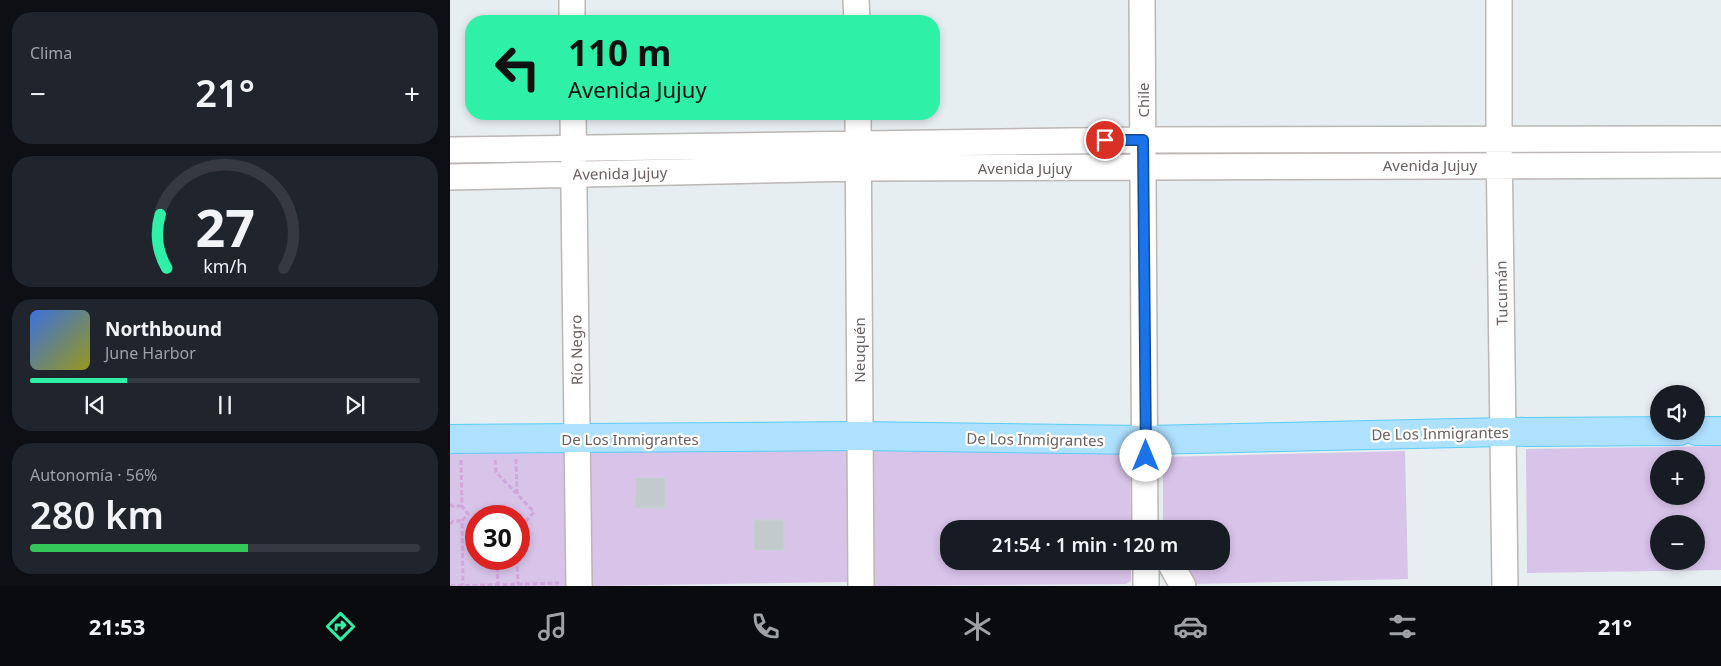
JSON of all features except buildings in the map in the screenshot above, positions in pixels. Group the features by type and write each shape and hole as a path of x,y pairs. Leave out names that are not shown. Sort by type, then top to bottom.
{"main road":[{"name":"De Los Inmigrantes","path":"456,446 518,439 577,440 860,436 1146,440 1503,432 1650,431"},
{"path":"1705,431 1721,431"}],"street":[{"path":"572,0 572,15"},
{"path":"856,0 857,15"},
{"name":"Chile","path":"1142,0 1145,520"},
{"name":"Tucumán","path":"1499,0 1499,164 1506,586"},
{"name":"Río Negro","path":"571,583 577,440 573,120"},
{"name":"Neuquén","path":"858,120 861,586"},
{"name":"Avenida Jujuy","path":"450,150 1143,140 1721,139"},
{"name":"Avenida Jujuy","path":"450,177 858,168 1499,164 1721,165"},
{"path":"1145,503 1151,520"},
{"path":"1146,570 1146,586"},
{"path":"1174,570 1183,586"}],"path":[{"path":"517,494 516,452 518,439"},
{"path":"456,446 462,506 468,514 462,521 463,585"},
{"path":"495,452 496,472 527,505"},
{"path":"450,504 452,506 462,506"},
{"path":"450,524 453,521 462,521"},
{"path":"497,570 498,585"},
{"path":"517,570 518,584"},
{"path":"450,586 571,583"}],"shaded area":[{"path":"848,445 849,582 592,586 587,452 590,447"},
{"path":"450,446 565,448 568,586 450,586"},
{"path":"1721,446 1721,570 1527,573 1526,449"},
{"path":"869,449 1130,449 1131,520 940,520 940,570 1131,570 1131,581 1126,584 872,586"},
{"path":"1405,451 1408,579 1192,584 1186,570 1230,570 1230,520 1163,520 1163,457"}],"route":[{"path":"1105,140 1143,140 1146,456"}]}
